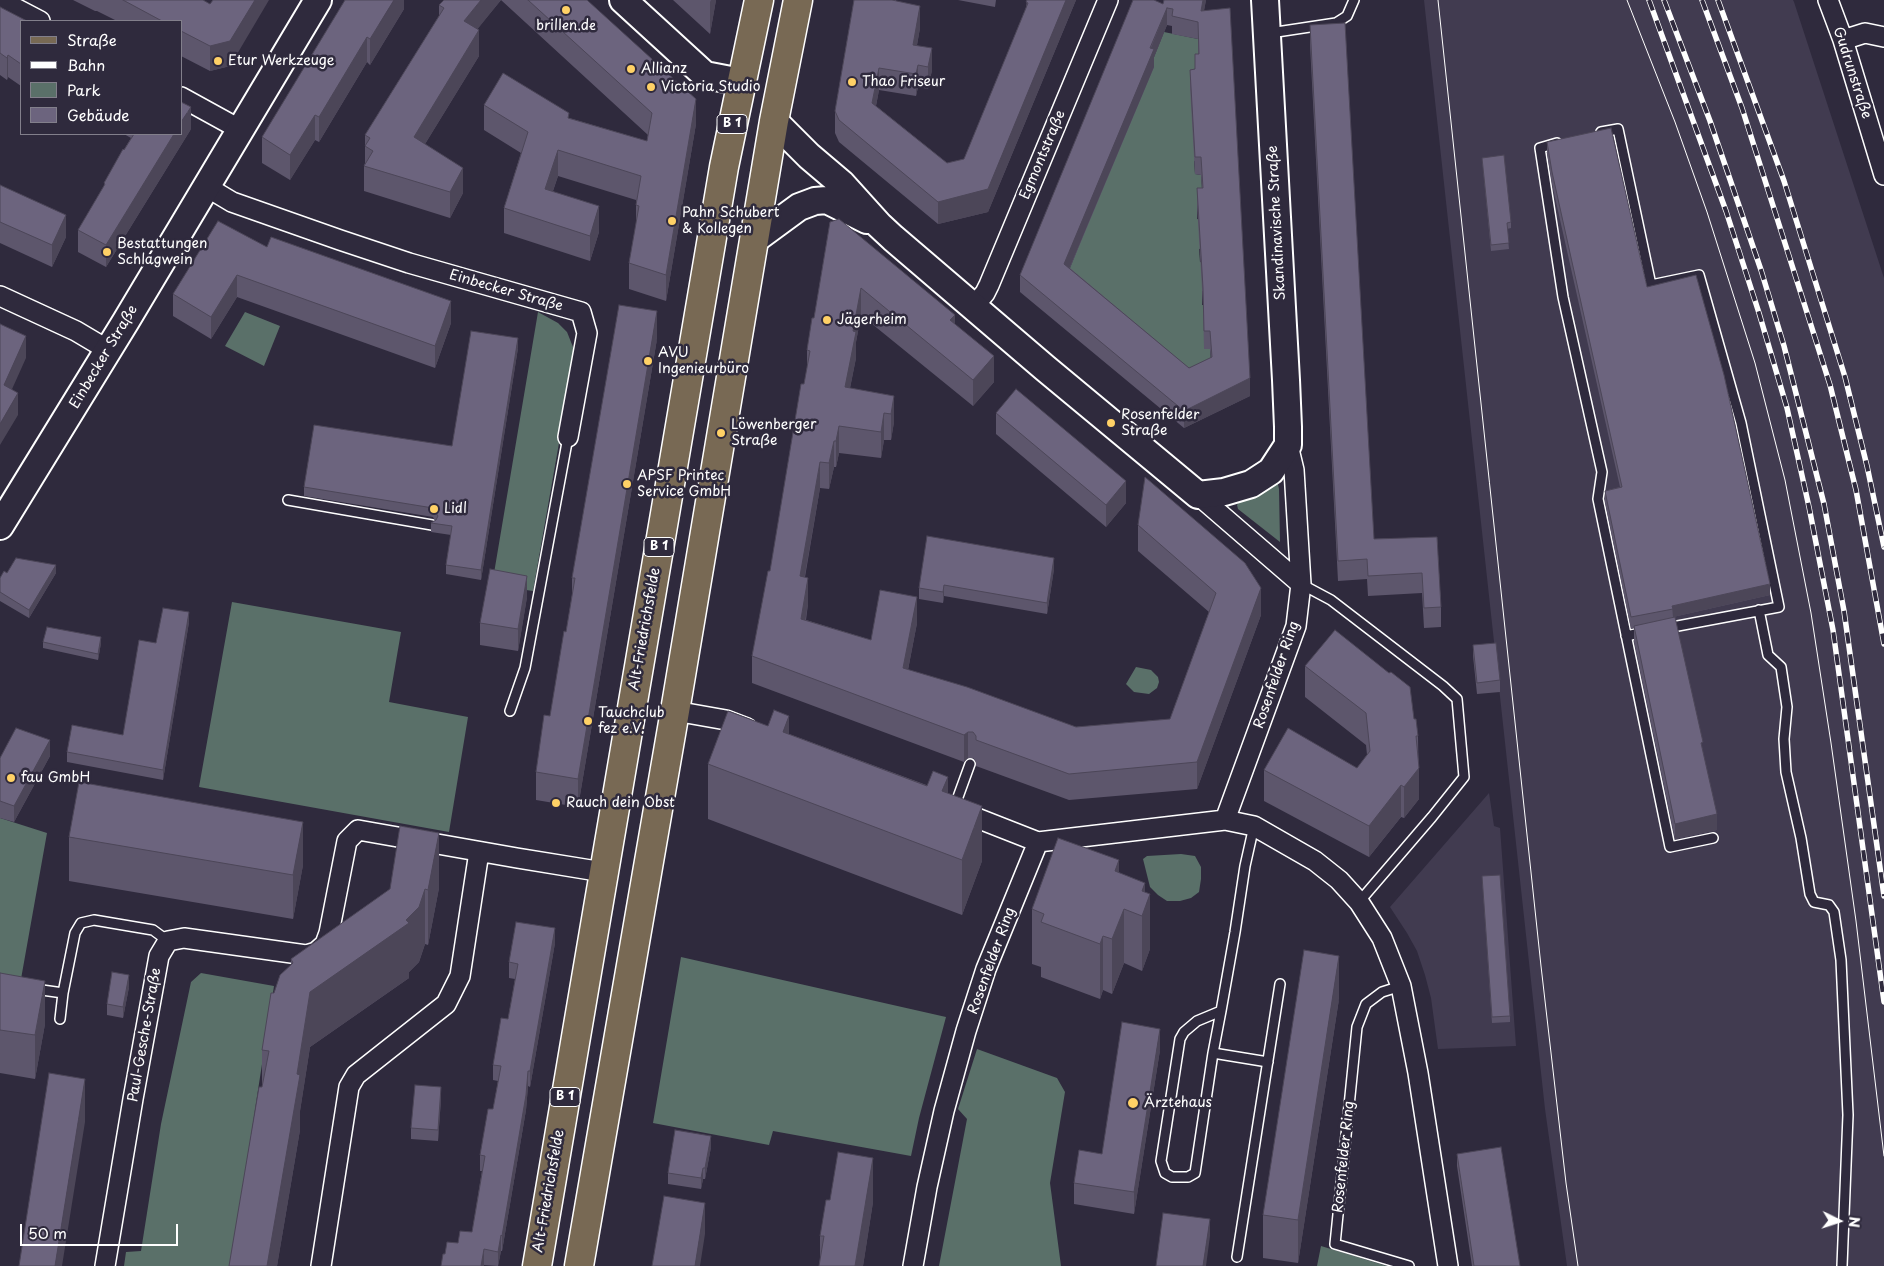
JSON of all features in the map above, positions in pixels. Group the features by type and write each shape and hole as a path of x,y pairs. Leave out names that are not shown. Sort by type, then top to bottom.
{"main road":[{"name":"B 1","path":"741,82 759,0"},
{"path":"579,1266 774,121 798,0"},
{"name":"Alt-Friedrichsfelde","path":"537,1266 724,167 741,82"}],"street":[{"path":"0,0 38,20"},
{"name":"Einbecker Straße","path":"0,526 207,187 318,0"},
{"path":"623,0 705,75 741,82"},
{"name":"Egmontstraße","path":"973,307 989,285 1108,0"},
{"name":"Skandinavische Straße","path":"1265,0 1288,445 1294,470 1301,584"},
{"name":"Gudrunstraße","path":"1828,0 1843,40 1884,175"},
{"path":"1843,40 1865,33 1884,37"},
{"path":"182,98 240,130"},
{"path":"774,121 808,156 842,184 880,225 973,307 1198,495 1301,584"},
{"name":"Einbecker Straße","path":"207,187 232,202 340,240 409,263 582,312 587,333 568,437"},
{"path":"754,240 799,207 815,201 827,200 880,225"},
{"path":"0,296 76,331 108,350"},
{"path":"1198,495 1224,492 1251,484 1271,471 1288,445"},
{"name":"Rosenfelder Ring","path":"1225,820 1296,626 1301,584"},
{"path":"675,711 726,720 760,733"},
{"path":"946,806 1038,842 1225,820 1254,826 1315,861 1338,880 1359,902 1382,938 1401,986 1418,1073 1448,1266"},
{"path":"168,940 184,938 306,955 316,952 325,944 329,933 347,841 358,830 603,872"},
{"name":"Rosenfelder Ring","path":"913,1266 940,1130 966,1031 986,969 1038,842"},
{"path":"321,1266 349,1087 356,1075 446,1004 460,976 479,852"},
{"name":"Paul-Gesche-Straße","path":"105,1266 157,966 159,956 168,940"}],"lane":[{"path":"1267,33 1336,23 1347,16 1354,0"},
{"path":"1588,135 1618,129 1651,285 1699,275 1741,423 1779,608 1759,610 1626,636"},
{"path":"1565,140 1540,148 1563,297 1602,472 1598,499 1670,847 1713,838"},
{"path":"510,711 525,668 568,437"},
{"path":"288,500 432,525"},
{"path":"1301,584 1331,600 1443,686 1457,699 1464,777 1359,902"},
{"path":"1759,610 1768,655 1781,667 1787,707 1784,740 1786,772 1801,838 1810,894 1814,902 1829,905 1834,912 1841,960 1848,1115 1842,1266"},
{"path":"946,806 970,764"},
{"path":"1221,1011 1198,1021 1184,1032 1180,1039 1161,1161 1165,1173 1172,1178 1188,1177 1195,1173 1221,1011 1254,826"},
{"path":"60,1018 75,933 81,924 94,920 153,930 168,940"},
{"path":"1237,1257 1280,984"},
{"name":"Rosenfelder Ring","path":"1401,986 1382,992 1366,1004 1357,1027 1335,1244 1409,1266"},
{"path":"27,987 63,993"},
{"path":"1214,1053 1268,1062"}],"shaded area":[{"path":"1424,0 1793,0 1794,2 1884,278 1884,1266 1567,1266 1545,1109"},
{"path":"1489,793 1494,826 1500,828 1516,1046 1438,1049 1431,998 1417,951 1390,907"}],"green space":[{"path":"1164,32 1198,39 1200,160 1194,161 1195,174 1201,175 1203,205 1197,205 1197,219 1204,220 1205,248 1199,249 1200,262 1206,263 1207,291 1202,291 1202,305 1208,305 1204,348 1210,349 1212,375 1199,381 1066,278"},
{"path":"245,312 280,326 264,366 225,346"},
{"path":"538,312 558,323 567,332 575,352 533,591 492,585"},
{"path":"1277,480 1279,489 1280,542 1238,509 1237,505"},
{"path":"232,602 401,632 389,702 468,717 449,832 199,787"},
{"path":"1136,667 1151,670 1158,677 1157,688 1149,694 1134,692 1126,684"},
{"path":"0,818 47,833 21,979 0,975"},
{"path":"1181,854 1195,856 1201,867 1199,892 1191,898 1180,901 1167,901 1150,887 1143,859 1147,856"},
{"path":"681,957 946,1017 919,1118 911,1156 773,1131 769,1145 653,1123"},
{"path":"201,973 274,986 231,1266 124,1266 126,1252 141,1251 161,1124 191,982"},
{"path":"977,1049 1057,1078 1065,1092 1050,1183 1061,1266 939,1266 967,1119 958,1109"},
{"path":"1321,1246 1387,1266 1317,1266"}],"building":[{"path":"123,0 203,0 210,4 213,0 255,0 230,41 210,46 182,32 182,20 160,20"},
{"path":"345,0 394,0 370,39 367,37 319,117 315,115 290,155 262,137"},
{"path":"444,0 481,0 464,21 479,30 414,137 463,168 450,192 364,166 373,151 365,146 370,138 365,135 444,8 439,5"},
{"path":"528,0 587,0 696,99 666,275 629,263 639,206 636,205 641,176 558,150 545,189 599,206 590,236 504,208 528,132 484,105 503,73 569,113 568,118 647,141 652,113"},
{"path":"854,0 892,0 920,6 913,45 932,48 928,67 918,65 916,74 879,68 872,103 947,163 964,159 1028,3 1026,2 1027,0 1066,0 988,189 938,202 839,120 835,111"},
{"path":"1133,0 1154,0 1163,4 1164,0 1203,0 1201,11 1230,8 1250,378 1184,411 1020,275","holes":["1167,8 1173,9 1172,16 1198,22 1199,54 1195,54 1195,69 1190,70 1195,157 1201,157 1203,188 1197,188 1204,331 1210,331 1212,357 1189,368 1064,264 1154,49 1150,48"]},
{"path":"0,7 25,20 20,20 20,63 8,55 7,58 0,53"},
{"path":"1345,23 1374,539 1437,537 1441,607 1424,608 1422,573 1368,576 1367,559 1338,561 1310,25"},
{"path":"182,102 191,107 182,120"},
{"path":"1611,128 1647,287 1696,275 1724,375 1770,584 1672,606 1673,609 1631,617 1605,491 1622,487 1547,142"},
{"path":"133,135 173,135 106,245 78,230"},
{"path":"1504,155 1511,222 1507,223 1509,243 1491,245 1482,158"},
{"path":"0,185 66,215 52,245 0,222"},
{"path":"839,219 955,315 950,320 994,356 973,380 861,288 853,331 856,332 845,387 894,396 891,414 884,413 881,432 839,426 829,463 820,462 800,576 808,578 801,619 871,640 880,590 917,597 903,668 967,687 1076,727 1170,719 1216,593 1138,525 1145,477 1245,563 1261,588 1197,762 1069,774 976,740 973,732 968,732 964,735 752,656 768,571 770,571 801,384 804,384 810,351 807,350 830,222"},
{"path":"218,221 267,247 271,237 451,301 435,346 237,275 211,317 173,294"},
{"path":"619,305 657,311 578,779 536,772 544,715 550,716 564,631 566,632 575,578 572,578"},
{"path":"0,324 26,336 4,385 18,393 0,424"},
{"path":"471,331 518,338 481,570 446,565 452,526 431,523 438,516 433,508 304,487 314,425 452,446"},
{"path":"1016,389 1126,481 1106,505 996,413"},
{"path":"927,536 1054,558 1047,603 944,585 943,592 919,588"},
{"path":"16,558 56,565 29,610 0,592 0,578 4,571 7,573"},
{"path":"490,569 527,576 518,629 480,623"},
{"path":"163,608 189,612 163,770 67,752 72,725 123,735 139,640 156,643"},
{"path":"1675,617 1717,814 1675,824 1634,626"},
{"path":"47,627 101,637 98,654 43,642"},
{"path":"1335,630 1389,673 1391,672 1410,687 1414,719 1416,719 1419,768 1404,787 1401,785 1369,826 1264,770 1288,728 1357,768 1370,751 1366,713 1305,666"},
{"path":"1496,643 1500,680 1477,683 1473,645"},
{"path":"774,710 789,716 783,732 927,786 933,771 948,777 942,791 982,806 962,860 708,764 728,711 768,726"},
{"path":"16,728 50,740 14,806 0,801 0,758"},
{"path":"79,782 303,822 293,875 69,837"},
{"path":"400,826 439,833 428,890 425,889 419,907 406,920 409,923 310,992 297,1074 300,1075 267,1266 229,1266 259,1087 262,1087 269,1051 262,1050 271,993 274,993 280,975 293,963 291,959 390,889"},
{"path":"1058,838 1119,860 1115,871 1145,883 1142,891 1150,894 1142,916 1124,909 1112,939 1103,936 1100,944 1041,922 1044,914 1032,909"},
{"path":"1500,875 1510,1016 1492,1017 1482,876"},
{"path":"516,922 555,928 530,1071 528,1071 526,1095 502,1236 498,1252 484,1249 481,1266 441,1266 447,1242 458,1243 460,1231 472,1232 485,1156 480,1155 488,1109 493,1109 501,1066 493,1065 501,1018 508,1019 518,964 509,962"},
{"path":"1304,950 1339,956 1298,1220 1263,1215"},
{"path":"112,972 129,975 123,1007 107,1004"},
{"path":"0,973 45,981 35,1035 0,1030"},
{"name":"Ärztehaus","path":"1122,1022 1160,1029 1134,1192 1074,1183 1079,1150 1102,1154"},
{"path":"49,1073 85,1079 55,1266 19,1266"},
{"path":"415,1085 441,1087 438,1130 411,1128"},
{"path":"675,1130 711,1136 705,1168 703,1168 701,1178 668,1173"},
{"path":"1501,1147 1520,1266 1474,1266 1457,1154"},
{"path":"838,1152 873,1158 855,1266 819,1266 824,1236 820,1236 826,1200 830,1200"},
{"path":"664,1196 705,1203 695,1266 652,1266"},
{"path":"1163,1213 1210,1219 1203,1266 1156,1266"}],"tram line":[{"path":"1438,0 1541,966 1566,1183 1578,1266"},
{"path":"1627,0 1675,122 1707,212 1755,363 1785,480 1811,613 1831,743 1856,921 1884,1156"}],"railway":[{"path":"1649,0 1726,211 1787,408 1833,630 1884,1002"},
{"path":"1664,0 1710,121 1761,270 1784,346 1824,504 1844,611 1884,896"},
{"path":"1702,0 1742,108 1830,385 1856,490 1884,644"},
{"path":"1718,0 1784,181 1845,377 1867,466 1884,547"}],"place":[{"name":"brillen.de","path":"566,10"},
{"name":"Etur Werkzeuge","path":"218,61"},
{"name":"Allianz","path":"631,69"},
{"name":"Thao Friseur","path":"852,82"},
{"name":"Victoria Studio","path":"651,87"},
{"name":"Pahn Schubert & Kollegen","path":"672,221"},
{"name":"Bestattungen Schlagwein","path":"107,252"},
{"name":"Jägerheim","path":"827,320"},
{"name":"AVU Ingenieurbüro","path":"648,361"},
{"name":"Rosenfelder Straße","path":"1111,423"},
{"name":"Löwenberger Straße","path":"721,433"},
{"name":"APSF Printec Service GmbH","path":"627,484"},
{"name":"Lidl","path":"434,509"},
{"name":"Tauchclub fez e.V.","path":"588,721"},
{"name":"fau GmbH","path":"11,778"},
{"name":"Rauch dein Obst","path":"556,803"},
{"name":"Ärztehaus","path":"1133,1103"}]}
